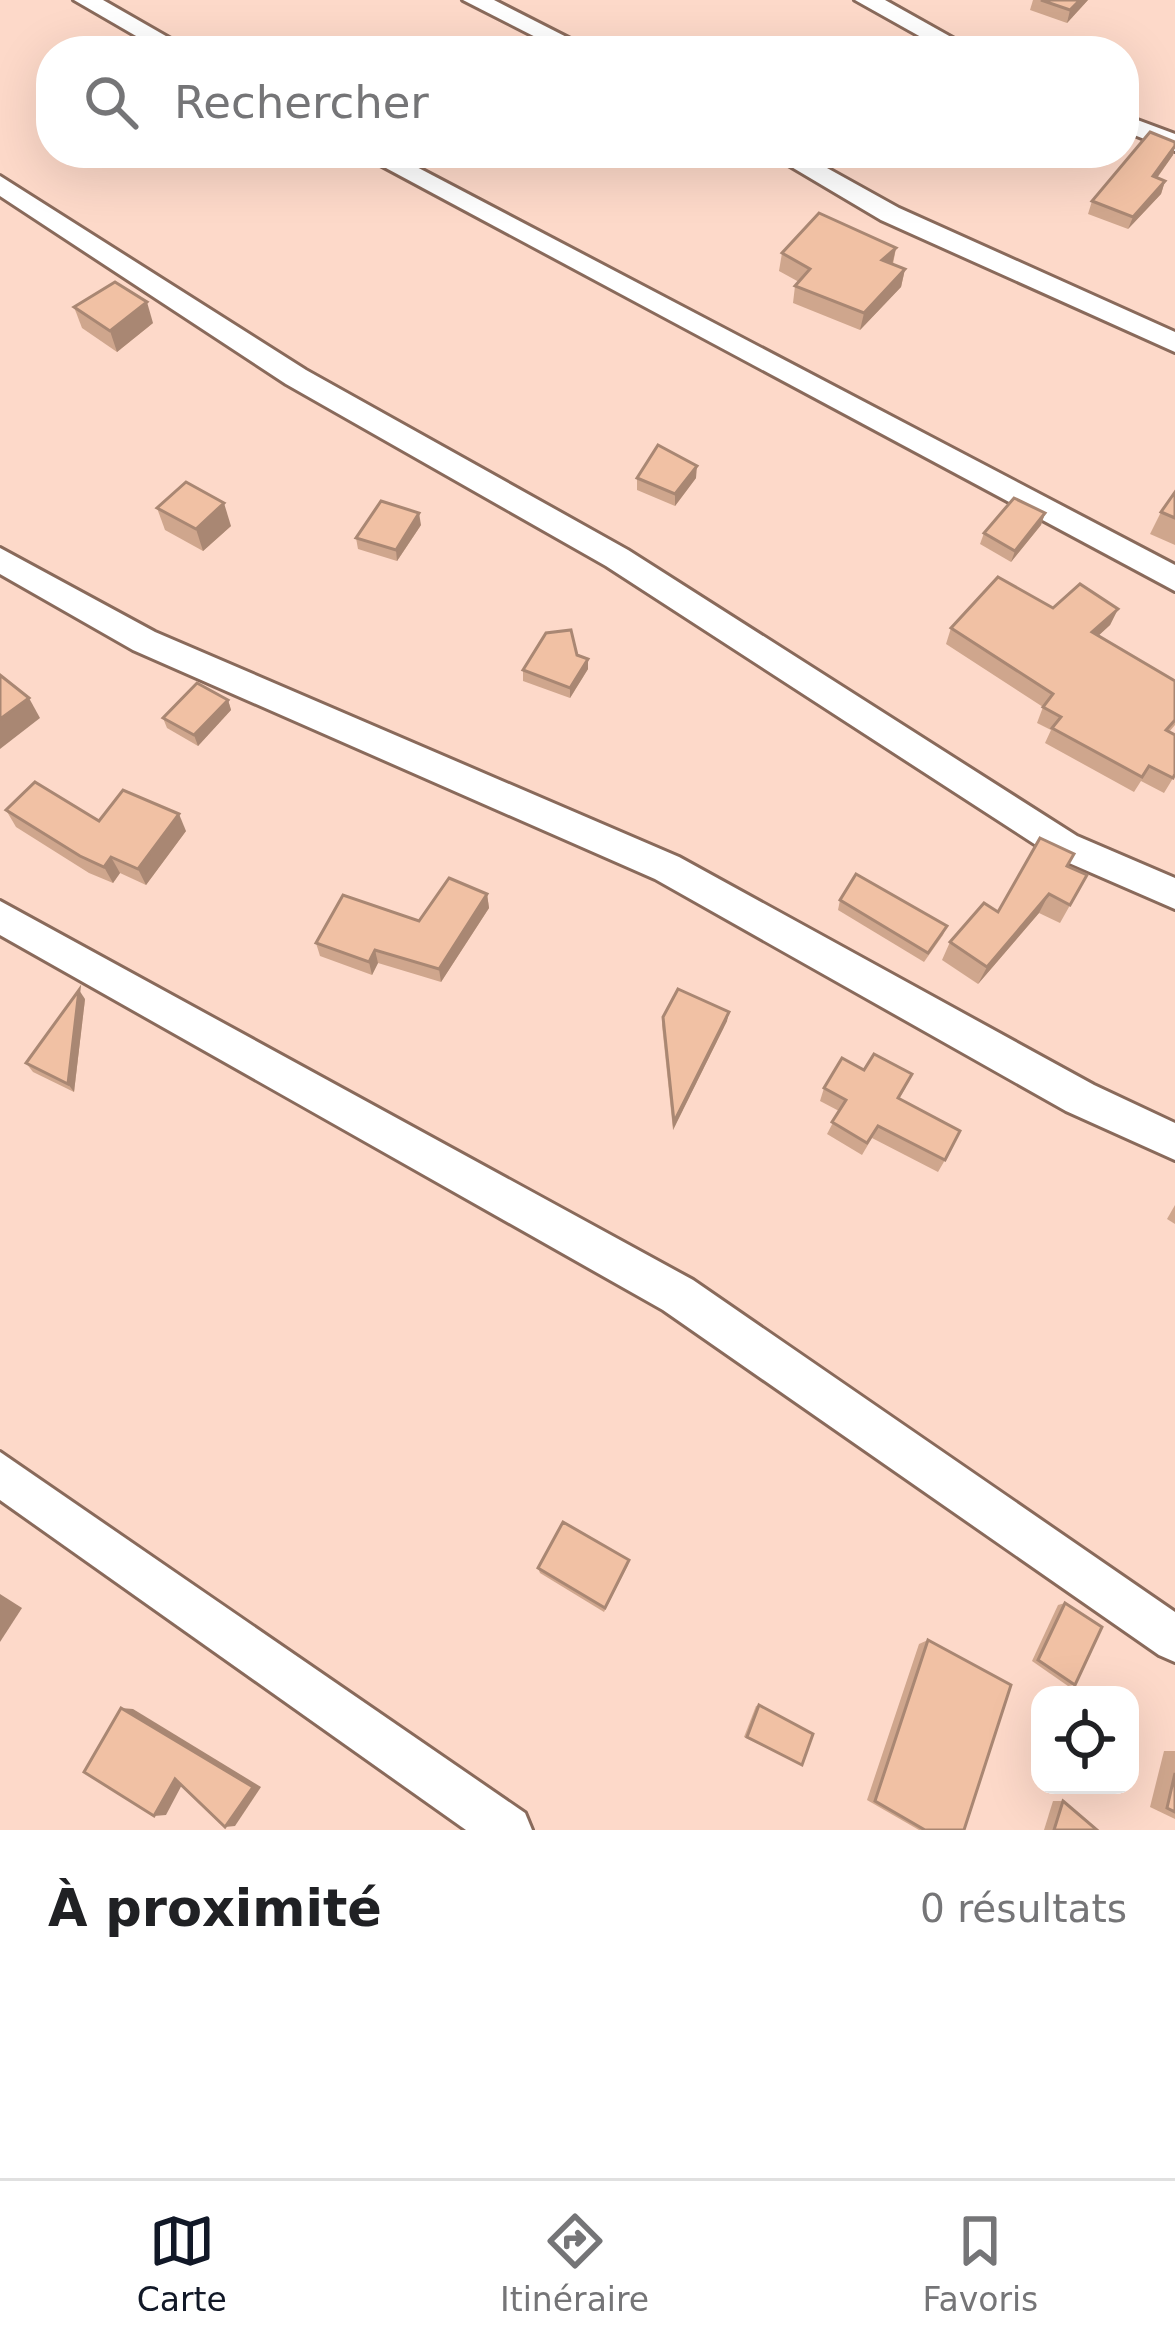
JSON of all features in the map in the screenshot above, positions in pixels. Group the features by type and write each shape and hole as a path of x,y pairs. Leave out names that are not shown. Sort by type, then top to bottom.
{"street":[{"path":"86,0 152,36"},
{"path":"476,0 551,36"},
{"path":"867,0 935,36"},
{"path":"1139,128 1175,143"},
{"path":"399,168 1175,579"},
{"path":"808,168 890,214 1175,343"},
{"path":"0,184 296,377 616,558 1065,846 1175,894"},
{"path":"0,560 144,641 667,868 1080,1098 1175,1142"},
{"path":"0,917 678,1295 1175,1640"},
{"path":"0,1474 508,1830"}],"building":[{"path":"1041,0 1080,0 1070,10"},
{"path":"1150,132 1175,142 1153,176 1165,181 1133,217 1092,201 1120,168 1139,168 1139,145"},
{"path":"819,213 896,248 882,260 905,269 864,313 795,286 810,269 782,253"},
{"path":"115,282 147,302 110,331 74,307"},
{"path":"658,445 697,466 675,494 637,478"},
{"path":"186,482 224,503 196,529 157,508"},
{"path":"1175,492 1175,518 1161,512"},
{"path":"1014,498 1045,513 1015,551 984,533"},
{"path":"381,501 419,513 396,550 356,538"},
{"path":"998,577 1053,608 1080,584 1118,609 1092,632 1175,681 1175,720 1166,730 1175,735 1173,778 1149,766 1142,777 1052,728 1061,717 1043,707 1053,694 951,628"},
{"path":"571,630 577,655 588,659 570,688 523,670 546,633"},
{"path":"0,675 29,698 0,719"},
{"path":"197,683 228,700 194,735 163,718"},
{"path":"35,782 99,821 123,790 179,814 138,869 111,857 104,867 6,810"},
{"path":"1040,838 1074,854 1067,866 1087,875 1070,905 1049,894 987,967 950,942 984,903 998,912"},
{"path":"856,874 947,926 928,953 840,900"},
{"path":"449,878 487,894 439,969 375,950 369,962 316,943 343,895 419,921"},
{"path":"678,989 729,1012 674,1122 663,1017"},
{"path":"79,990 68,1084 26,1063"},
{"path":"874,1054 912,1074 898,1098 960,1131 945,1160 878,1126 867,1143 832,1122 846,1100 824,1088 842,1058 864,1070"},
{"path":"563,1522 629,1560 605,1608 538,1568"},
{"path":"1065,1603 1102,1627 1075,1685 1038,1660"},
{"path":"928,1640 1011,1685 964,1830 925,1830 875,1801"},
{"path":"759,1705 813,1734 802,1765 747,1737"},
{"path":"121,1708 253,1787 225,1827 175,1779 154,1816 84,1772"},
{"path":"1175,1773 1175,1812 1167,1808"},
{"path":"1063,1801 1097,1830 1054,1830"}]}
